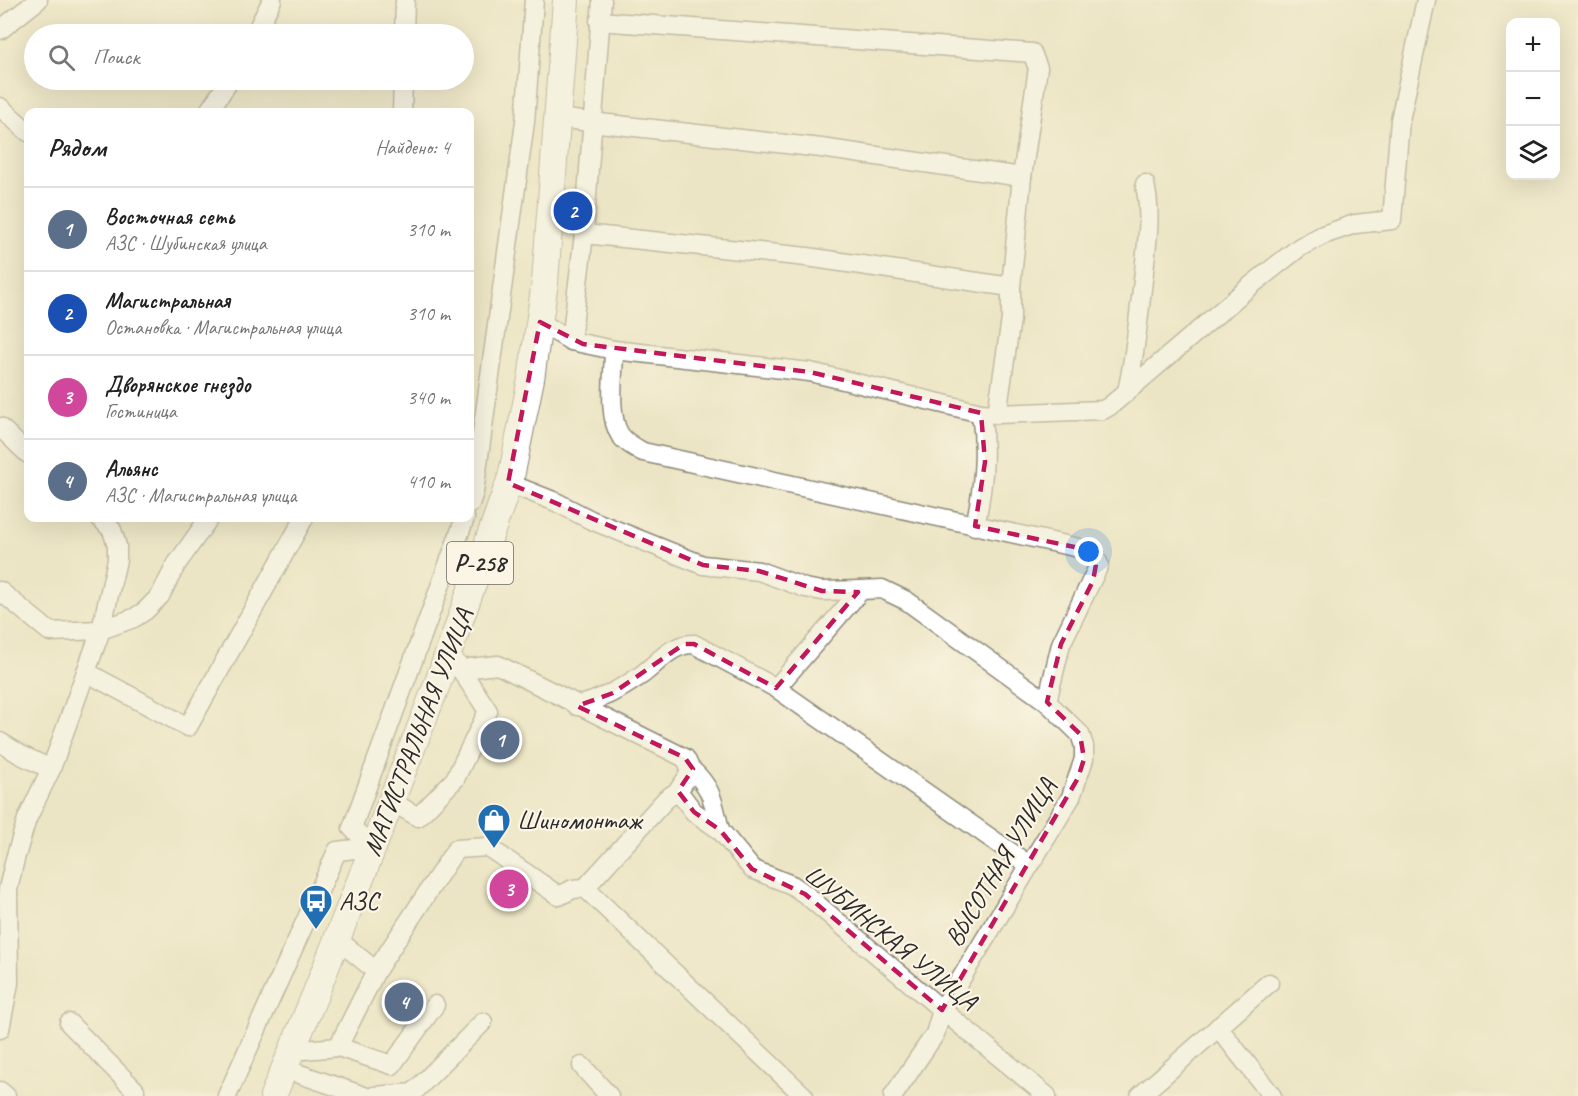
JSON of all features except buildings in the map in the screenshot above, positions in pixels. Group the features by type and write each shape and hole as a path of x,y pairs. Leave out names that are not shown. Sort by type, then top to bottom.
{"highway":[{"name":"МАГИСТРАЛЬНАЯ УЛИЦА","path":"273,1096 391,801 455,661 508,483 531,379 545,282 566,0"}],"street":[{"path":"0,30 38,0"},
{"path":"260,24 272,0"},
{"path":"404,24 405,0"},
{"path":"474,492 476,422 523,140 534,0"},
{"path":"571,341 584,234 602,0"},
{"path":"540,322 571,341 614,350 810,372 989,414 1103,410 1300,247 1323,235 1355,224 1392,220 1400,120 1426,0"},
{"path":"600,21 1032,53 1038,68 1022,177 1011,287 1011,319 989,414 983,488 975,526"},
{"path":"211,108 223,90"},
{"path":"402,108 403,90"},
{"path":"0,107 24,128"},
{"path":"523,140 593,123 821,148 1022,177"},
{"path":"1127,392 1136,348 1150,228 1150,206 1145,184"},
{"path":"584,234 807,257 1011,287"},
{"path":"508,483 556,502 591,520 703,565 759,571 805,588 822,591 882,589 908,601 1047,702 1062,644 1099,566 1097,558 1079,548 643,452 623,438 614,418 614,350"},
{"path":"0,427 24,450"},
{"path":"0,1029 9,983 4,914 8,890 27,819 51,769 101,630 117,560 117,546 112,531 104,522"},
{"path":"0,591 50,632 101,630 134,618 160,596 176,565 206,522"},
{"path":"86,672 188,727 302,522"},
{"path":"373,847 352,828 464,522"},
{"path":"776,688 861,590"},
{"path":"577,706 613,693 640,676 672,650 684,644 694,644 776,688 1029,865"},
{"path":"455,661 498,665 685,759 710,790 720,830"},
{"path":"391,801 418,817 456,779 488,711 455,661"},
{"name":"ВЫСОТНАЯ УЛИЦА","path":"893,1096 936,1034 942,1010 1071,797 1084,759 1084,746 1080,734 1047,702"},
{"path":"0,742 51,769"},
{"path":"338,1047 376,971 456,849 488,848 559,896 573,889 585,888 666,799 678,791 691,769"},
{"name":"ШУБИНСКАЯ УЛИЦА","path":"678,791 694,812 720,830 753,868 792,885 806,894 1047,1096"},
{"path":"227,1096 337,851 373,847"},
{"path":"585,888 804,1096"},
{"path":"337,939 376,971"},
{"path":"1140,1096 1269,983"},
{"path":"289,1060 338,1047 392,1065 435,1005"},
{"path":"374,1096 415,1095 483,1022"},
{"path":"69,1023 135,1090 134,1096"},
{"path":"1218,1027 1272,1096"},
{"path":"289,1060 364,1096"},
{"path":"582,1066 609,1096"},
{"path":"0,1090 6,1096"}],"highlighted area":[{"path":"540,322 583,344 810,372 981,413 985,462 975,526 1079,548 1097,559 1093,581 1061,644 1047,702 1080,734 1084,759 1078,778 942,1010 805,894 752,869 720,830 694,812 678,791 693,769 685,758 577,706 613,693 684,644 694,644 776,688 858,592 822,591 759,571 703,565 508,483"}],"place":[{"name":"Магистральная","path":"573,211"},
{"name":"Восточная сеть","path":"500,740"},
{"name":"Шиномонтаж","path":"494,849"},
{"name":"Дворянское гнездо","path":"509,889"},
{"name":"АЗС","path":"316,930"},
{"name":"Альянс","path":"404,1002"}]}
